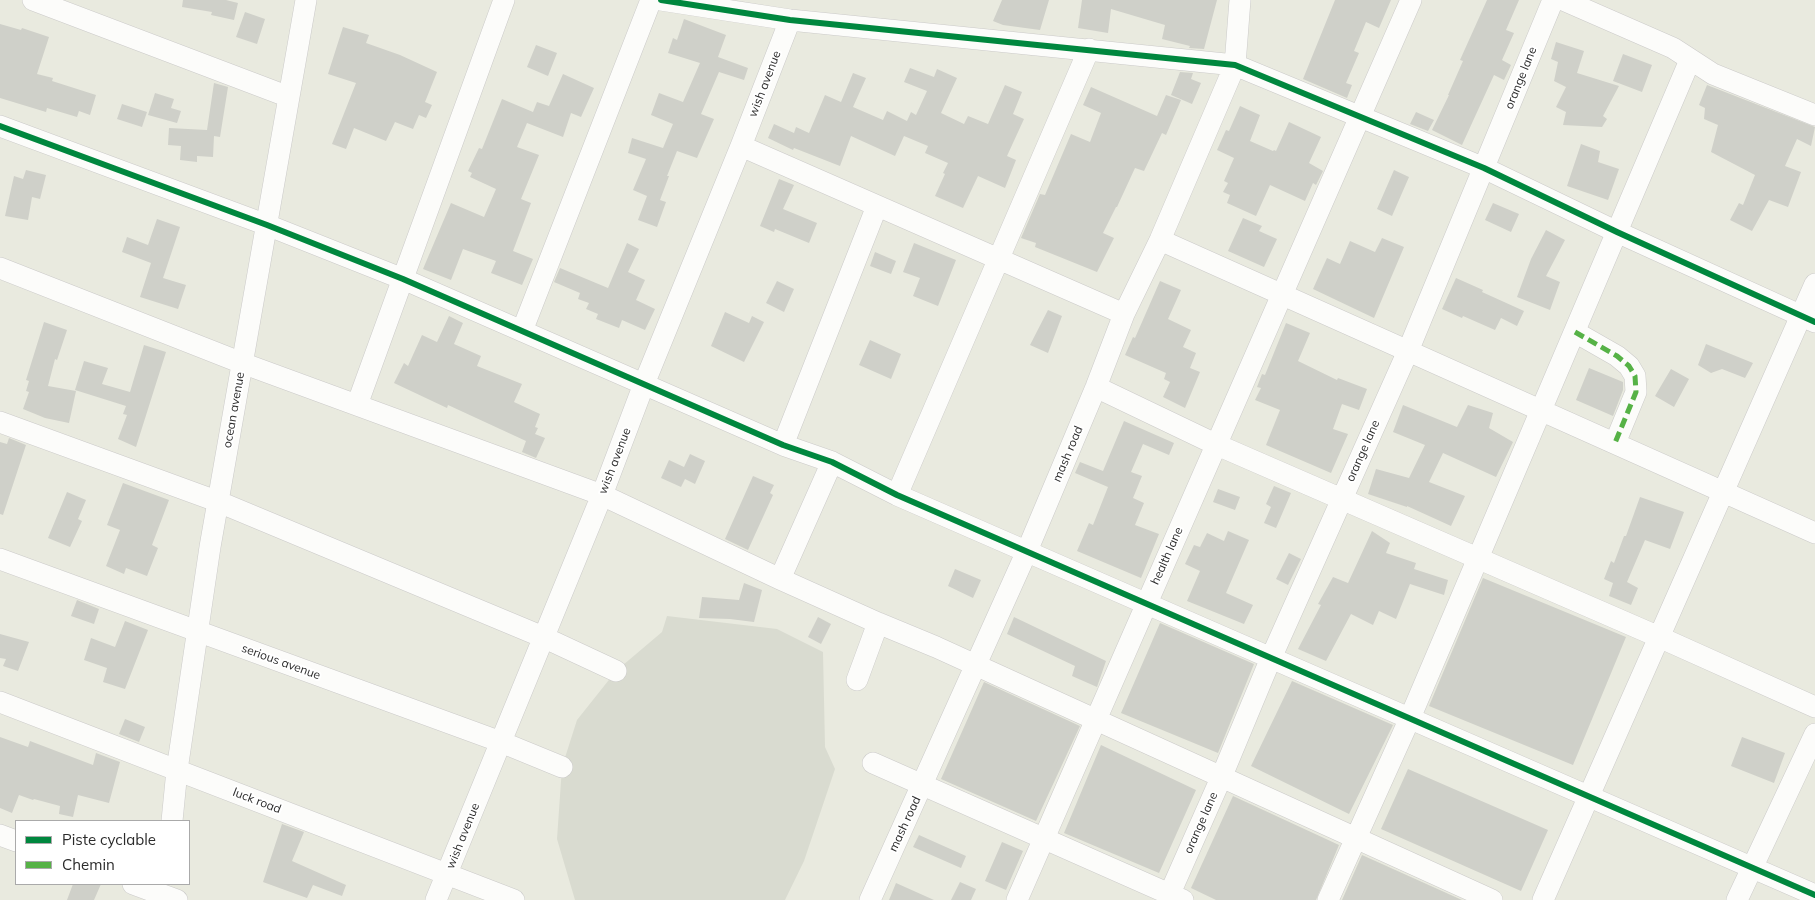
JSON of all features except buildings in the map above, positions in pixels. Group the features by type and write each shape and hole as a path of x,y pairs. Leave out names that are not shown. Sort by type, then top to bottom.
{"street":[{"path":"32,0 289,98"},
{"name":"ocean avenue","path":"172,820 177,770 210,547 306,0"},
{"path":"357,405 504,0"},
{"path":"522,331 651,0"},
{"path":"661,0 790,20 1235,65 1484,168 1617,232 1808,319"},
{"name":"mash road","path":"870,900 924,784 1027,552 1124,314 1160,240 1235,65 1240,0"},
{"name":"health lane","path":"1017,900 1411,0"},
{"name":"orange lane","path":"1173,898 1271,658 1408,351 1553,0"},
{"path":"1563,0 1673,48 1713,74 1815,115"},
{"name":"wish avenue","path":"436,900 602,495 644,384 790,20"},
{"path":"897,495 1089,49"},
{"path":"1328,900 1410,718 1690,60"},
{"path":"0,126 267,225 403,279 783,445 832,462 897,495 1815,895"},
{"path":"741,146 1124,314"},
{"path":"783,445 877,206"},
{"path":"1160,240 1815,533"},
{"path":"0,268 242,363 602,495 780,579 1492,900"},
{"path":"1543,900 1723,492 1808,319 1815,284"},
{"path":"1575,332 1617,356 1629,366 1635,376 1636,392 1615,443"},
{"path":"1096,386 1215,444 1659,636 1815,707"},
{"path":"0,422 218,502 543,637 616,671"},
{"path":"780,579 832,462"},
{"name":"serious avenue","path":"0,559 501,742 562,768"},
{"path":"857,680 878,623"},
{"name":"luck road","path":"0,702 514,900"},
{"path":"1737,900 1815,734"},
{"path":"874,763 1044,838 1173,898"},
{"path":"0,834 15,840"},
{"path":"136,885 167,895"}],"shaded area":[{"path":"667,616 777,629 823,652 825,747 835,769 804,861 785,900 575,900 557,839 562,767 577,720 616,671 662,632"}],"marked path":[{"path":"1575,332 1617,356 1629,366 1635,376 1636,392 1615,443"}],"cycle path":[{"path":"661,0 790,20 1235,65 1484,168 1617,232 1815,322"},
{"path":"0,126 267,225 403,279 783,445 832,462 897,495 1815,895"}]}
